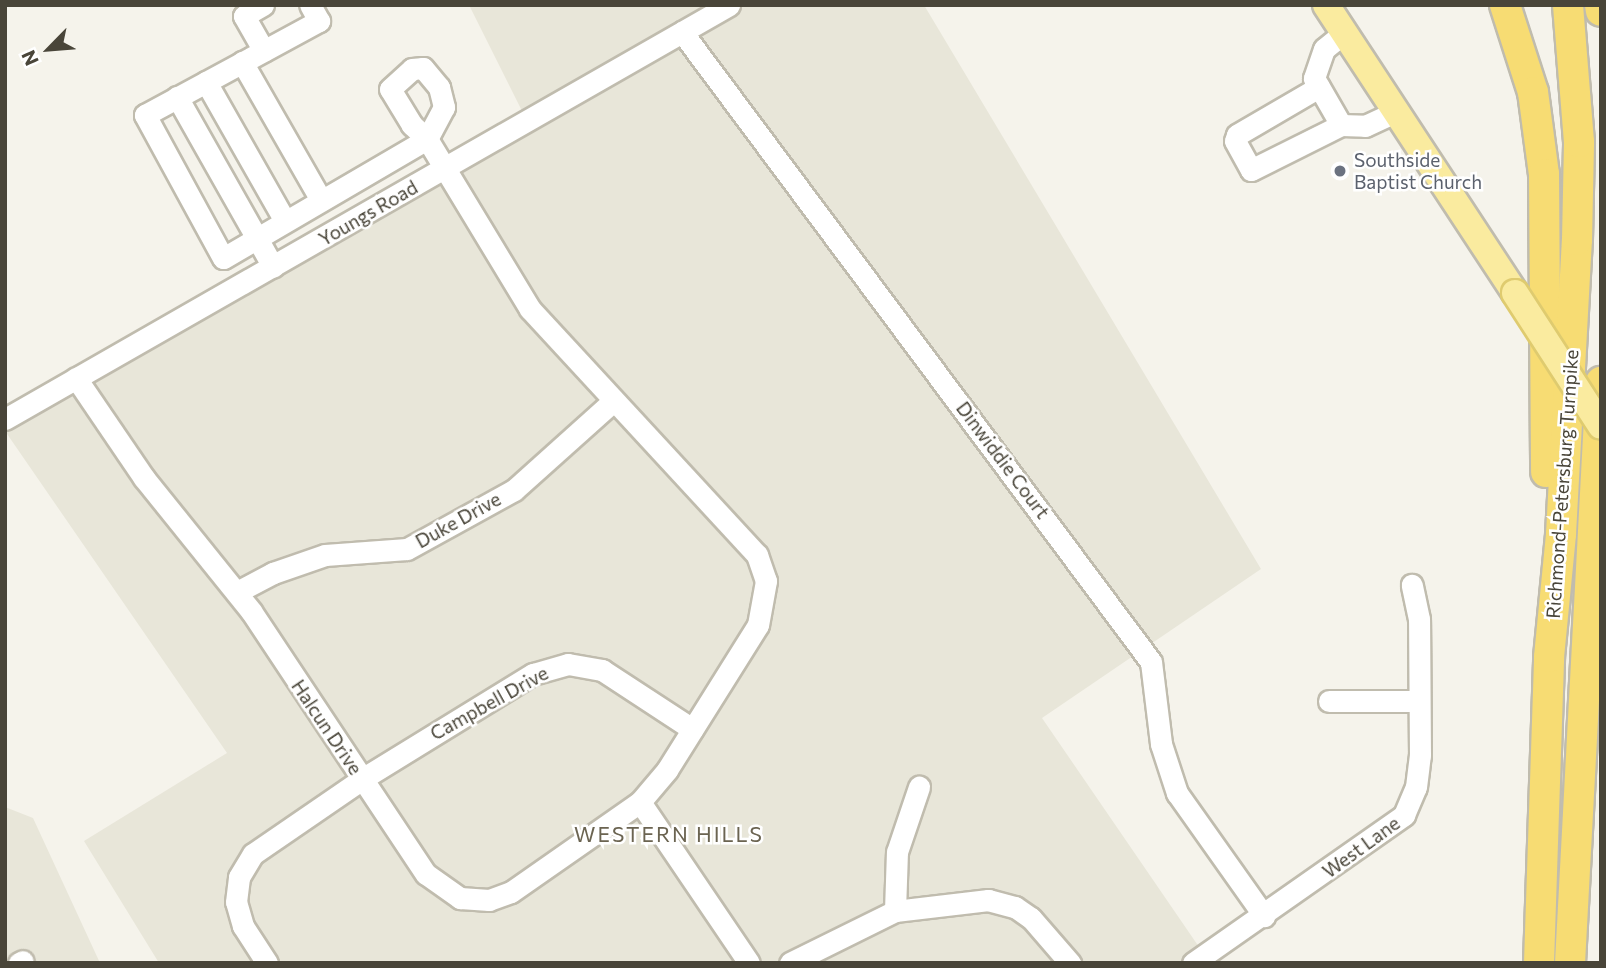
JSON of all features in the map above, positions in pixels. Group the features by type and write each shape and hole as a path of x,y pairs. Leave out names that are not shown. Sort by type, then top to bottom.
{"highway":[{"path":"1505,5 1533,92 1544,174 1549,657"},
{"name":"Richmond-Petersburg Turnpike","path":"1539,963 1549,657 1561,534 1577,240 1579,142 1569,5"},
{"path":"1600,5 1601,10"},
{"name":"Richmond-Petersburg Turnpike","path":"1570,963 1601,382"}],"main road":[{"path":"1326,5 1601,426"}],"street":[{"path":"264,5 244,16 264,51"},
{"path":"242,62 321,200 223,258 145,115 177,97 242,62 264,51 319,21 310,5"},
{"name":"Youngs Road","path":"5,419 729,5"},
{"name":"Dinwiddie Court","path":"682,32 1151,662 1161,744 1177,793 1264,916"},
{"path":"1341,125 1314,78 1317,62 1345,32"},
{"path":"206,82 285,222"},
{"path":"1319,87 1237,135 1235,141 1251,170 1341,125 1365,126 1397,111"},
{"path":"177,97 273,267"},
{"name":"Halcun Drive","path":"76,379 144,478 237,592 426,874 446,893 474,901 511,892 640,803 692,729 758,625 765,598 763,571 747,541 612,402 514,288 427,139 321,200"},
{"name":"Duke Drive","path":"237,592 313,558 407,549 514,489 612,402"},
{"name":"West Lane","path":"1193,963 1264,916 1404,815 1417,776 1419,619 1412,584"},
{"name":"Campbell Drive","path":"267,963 238,915 237,888 246,863 264,844 470,711 552,667 584,665 602,670 692,729"},
{"path":"1329,701 1419,701"},
{"path":"895,911 897,852 919,787"},
{"path":"640,803 748,963"},
{"path":"790,963 895,911 961,900 1003,903 1031,918 1070,963"}],"shaded area":[{"path":"469,5 924,5 1261,569 1042,718 1210,963 159,963 84,841 227,753 5,431 5,419 527,121"},
{"path":"5,807 33,818 100,963 5,963"}],"place":[{"name":"Southside Baptist Church","path":"1340,171"}],"district":[{"name":"WESTERN HILLS","path":"669,834"}]}
